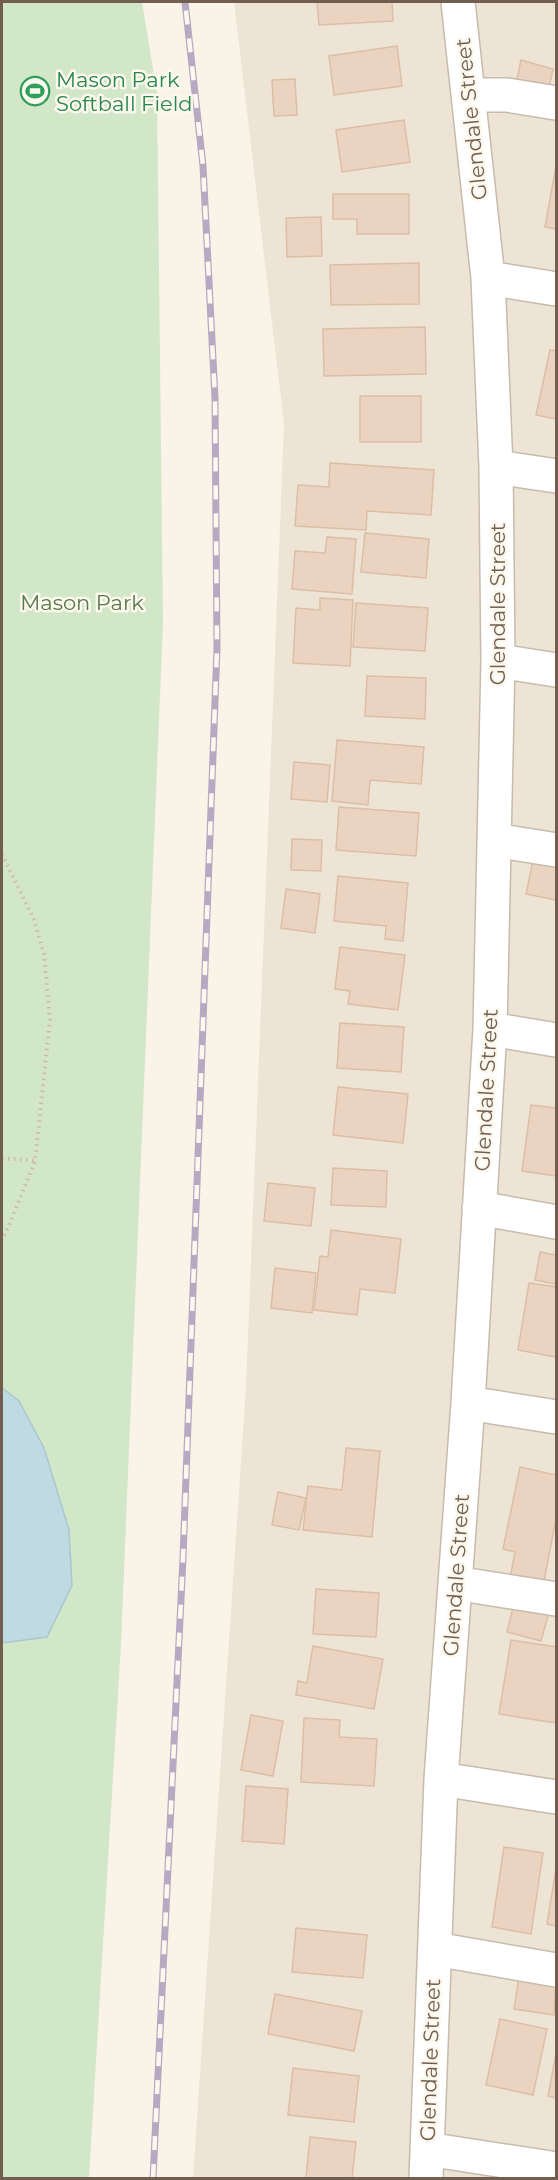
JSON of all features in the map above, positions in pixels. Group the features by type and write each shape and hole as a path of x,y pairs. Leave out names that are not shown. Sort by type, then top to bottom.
{"street":[{"name":"Glendale Street","path":"426,2164 441,1779 468,1403 490,1029 498,661 496,467 488,278 470,95 458,2"},
{"path":"470,95 507,95 556,103"},
{"path":"488,278 556,289"},
{"path":"496,467 556,476"},
{"path":"498,661 556,670"},
{"path":"494,840 556,850"},
{"path":"490,1029 556,1040"},
{"path":"479,1208 556,1222"},
{"path":"468,1403 556,1417"},
{"path":"455,1583 556,1599"},
{"path":"441,1779 556,1797"},
{"path":"435,1949 556,1970"},
{"path":"426,2164 556,2169"}],"path":[{"path":"2,854 34,920 44,954 50,1020 35,1161 2,1239"},
{"path":"2,1158 35,1161"}],"shaded area":[{"path":"234,2 556,2 556,2178 193,2178 246,1387 284,424"}],"green space":[{"name":"Mason Park","path":"2,2 142,2 157,93 163,623 121,1644 89,2178 2,2178"}],"water":[{"path":"2,1388 19,1401 44,1448 69,1530 72,1585 47,1637 2,1643"}],"building":[{"path":"317,2 392,2 393,21 319,25"},
{"path":"397,46 402,86 334,95 329,56"},
{"path":"521,60 553,69 548,92 516,84"},
{"path":"295,79 297,115 274,116 272,80"},
{"path":"404,120 410,162 342,172 336,130"},
{"path":"556,166 556,229 545,227"},
{"path":"333,194 409,194 409,234 357,234 357,219 333,219"},
{"path":"321,217 322,256 287,257 286,218"},
{"path":"419,263 419,304 331,305 330,265"},
{"path":"425,327 426,374 324,376 323,329"},
{"path":"550,350 556,351 556,419 536,415"},
{"path":"360,396 421,396 421,442 360,442"},
{"path":"330,463 434,470 431,515 367,511 366,530 295,526 298,485 329,487"},
{"path":"365,533 429,539 426,578 361,572"},
{"path":"327,537 356,539 352,594 292,589 295,551 325,553"},
{"path":"320,598 353,600 350,666 293,663 296,608 320,610"},
{"path":"356,603 428,608 425,651 353,647"},
{"path":"367,676 426,678 425,719 365,716"},
{"path":"337,740 424,747 421,784 370,780 368,805 332,801"},
{"path":"294,762 330,765 327,802 291,799"},
{"path":"339,807 419,813 416,856 336,850"},
{"path":"292,839 322,840 321,871 291,870"},
{"path":"534,856 556,860 556,900 526,894"},
{"path":"338,876 408,883 403,941 385,939 386,926 334,921"},
{"path":"286,889 320,894 315,933 281,928"},
{"path":"340,947 405,955 398,1010 348,1004 350,991 335,989"},
{"path":"340,1023 404,1027 401,1072 337,1068"},
{"path":"338,1087 408,1094 403,1143 333,1135"},
{"path":"531,1105 556,1108 556,1176 522,1171"},
{"path":"333,1168 387,1171 386,1207 331,1205"},
{"path":"268,1183 315,1188 311,1226 264,1221"},
{"path":"331,1230 401,1239 395,1293 360,1289 357,1315 314,1310 320,1256 328,1257"},
{"path":"540,1252 556,1255 556,1284 535,1280"},
{"path":"275,1268 316,1273 312,1313 271,1308"},
{"path":"529,1283 556,1287 556,1357 518,1350"},
{"path":"346,1448 380,1451 372,1537 303,1530 308,1486 342,1490"},
{"path":"520,1467 556,1475 556,1519 543,1586 510,1579 515,1552 503,1549"},
{"path":"278,1492 306,1498 299,1530 272,1525"},
{"path":"316,1589 379,1593 376,1637 313,1634"},
{"path":"514,1603 549,1612 541,1641 507,1632"},
{"path":"511,1640 556,1647 556,1723 499,1714"},
{"path":"313,1646 383,1659 374,1709 296,1695 298,1681 307,1683"},
{"path":"251,1715 283,1721 273,1776 241,1770"},
{"path":"304,1718 340,1720 339,1737 377,1739 374,1786 301,1782"},
{"path":"246,1786 288,1789 284,1844 242,1841"},
{"path":"504,1847 543,1853 531,1934 492,1927"},
{"path":"556,1868 556,1926 547,1924"},
{"path":"296,1928 367,1935 363,1978 292,1972"},
{"path":"519,1977 556,1983 554,2015 514,2009"},
{"path":"275,1994 362,2011 354,2051 268,2034"},
{"path":"500,2019 547,2029 533,2095 486,2085"},
{"path":"556,2054 556,2098 548,2096"},
{"path":"293,2068 359,2076 354,2122 288,2115"},
{"path":"310,2137 356,2142 352,2178 306,2178"}],"railway":[{"path":"153,2178 183,1558 217,648 215,398 203,166 185,2"}],"place":[{"name":"Mason Park Softball Field","path":"35,91"}]}
